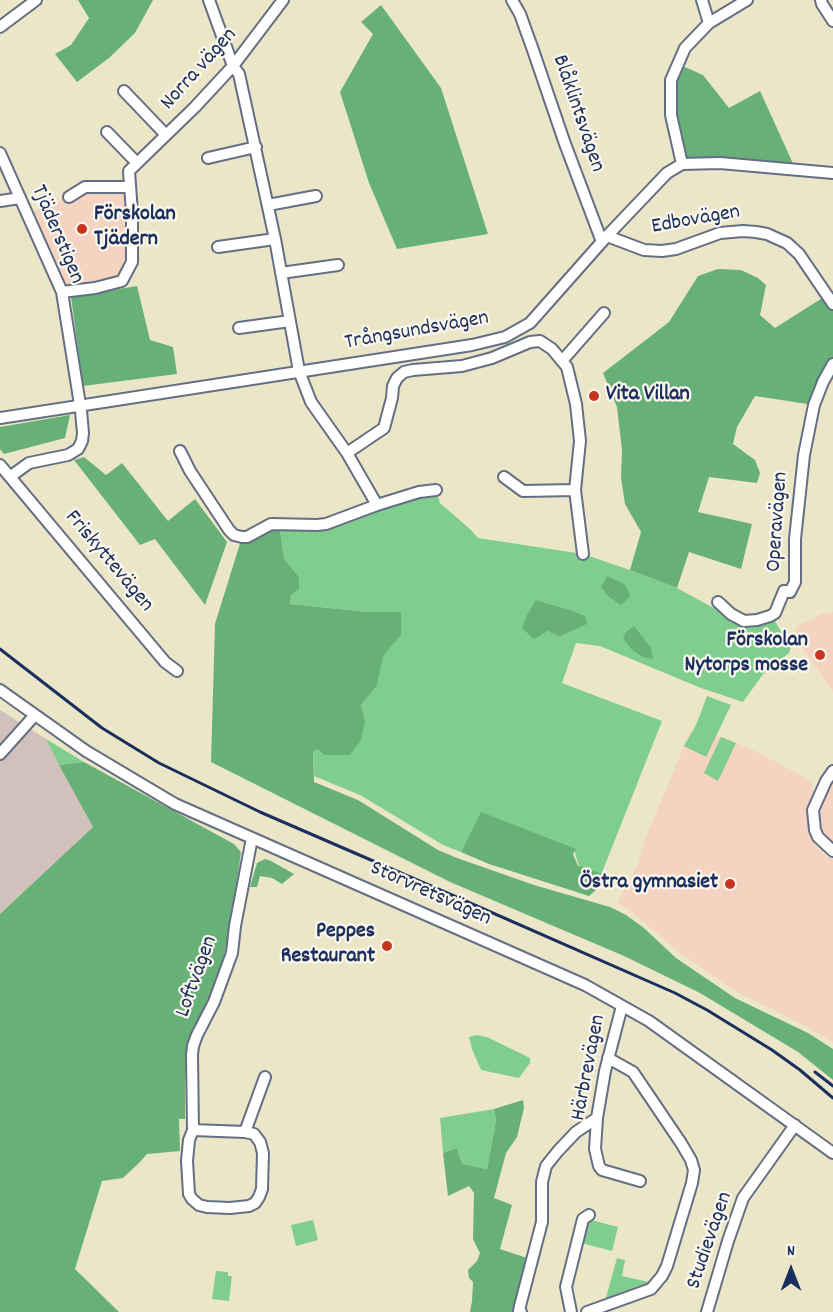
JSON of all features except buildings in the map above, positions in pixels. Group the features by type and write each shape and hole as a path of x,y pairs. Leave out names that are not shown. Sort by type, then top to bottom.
{"street":[{"path":"0,27 36,0"},
{"path":"209,0 233,66 239,74 275,239 299,371 311,402 347,453 377,505"},
{"name":"Norra vägen","path":"62,292 95,288 122,281 132,262 129,171 195,107 233,66 283,0"},
{"name":"Blåklintsvägen","path":"512,0 531,42 564,141 605,239"},
{"path":"702,0 710,23"},
{"path":"747,0 710,23 685,48 671,80 671,115 682,164 720,163 833,172"},
{"path":"821,0 833,21"},
{"name":"Norra vägen","path":"124,91 166,135"},
{"path":"107,132 137,163"},
{"path":"208,158 256,147"},
{"name":"Tjäderstigen","path":"0,153 62,292 80,405"},
{"name":"Trångsundsvägen","path":"0,418 472,345 505,337 530,323 667,173 682,164"},
{"path":"69,197 85,188 130,187"},
{"path":"268,205 316,196"},
{"path":"0,201 20,198"},
{"name":"Edbovägen","path":"605,239 644,250 662,251 676,249 720,233 756,231 767,234 787,243 799,254 833,304"},
{"path":"218,247 275,239"},
{"path":"281,273 338,265"},
{"path":"562,361 604,314"},
{"path":"239,328 290,321"},
{"path":"347,453 384,428 393,386 404,372 462,366 530,342 540,341 552,349 567,367 576,404 580,441 575,490 583,554"},
{"name":"Operavägen","path":"718,602 731,614 744,621 757,620 774,613 784,591 790,592 795,582 795,539 804,455 814,405 833,364"},
{"path":"11,476 29,463 68,455 78,449 83,433 80,405"},
{"path":"180,451 190,471 229,530 234,535 242,537 247,537 272,524 326,524 419,492 436,490"},
{"name":"Friskyttevägen","path":"1,465 165,662 177,671"},
{"path":"504,477 523,491 575,490"},
{"name":"Storvretsvägen","path":"0,690 86,751 175,804 585,985 649,1021 833,1153"},
{"path":"0,754 35,715"},
{"path":"833,771 817,800 813,810 813,820 818,837 833,851"},
{"name":"Loftvägen","path":"245,1132 254,1134 260,1142 263,1153 262,1189 259,1197 249,1206 230,1208 207,1207 199,1204 189,1194 187,1161 189,1140 193,1130 193,1046 214,1002 232,953 252,838"},
{"name":"Härbrevägen","path":"622,1006 608,1058 597,1118 595,1149 602,1170 640,1181"},
{"path":"587,1312 651,1289 662,1276 667,1266 694,1170 681,1143 633,1072 608,1058"},
{"path":"193,1130 245,1132 265,1077"},
{"path":"519,1312 542,1222 542,1182 546,1166 576,1132 597,1118"},
{"name":"Studievägen","path":"707,1312 743,1198 795,1125"},
{"path":"571,1312 566,1287 583,1218 589,1215"}],"shaded area":[{"name":"Förskolan Tjädern","path":"85,187 130,187 132,262 122,281 62,292 27,214 69,197"},
{"name":"Förskolan Nytorps mosse","path":"833,612 833,692 795,637 797,626 822,614"},
{"path":"0,710 46,739 93,827 0,914"},
{"name":"Östra gymnasiet","path":"690,732 721,737 757,752 812,781 813,793 807,812 810,832 816,846 826,856 833,858 833,1043 811,1029 737,992 680,953 628,909 617,903 638,865 645,839"},
{"path":"833,771 833,851 818,837 817,800"}],"green space":[{"path":"78,0 153,0 135,33 109,58 77,82 55,54 71,45 89,18"},
{"path":"381,5 441,88 488,234 397,249 369,183 340,92 373,34 361,22"},
{"path":"678,64 703,75 729,108 760,91 796,170 682,164 671,115"},
{"path":"718,269 741,270 758,278 766,285 760,315 775,328 827,295 833,304 833,364 814,405 755,396 737,427 733,444 755,460 760,473 757,483 709,477 698,512 752,524 741,569 689,552 677,588 630,570 641,532 625,504 621,478 622,450 617,407 603,373 669,322 698,276"},
{"path":"137,286 150,340 173,347 177,374 83,386 71,297"},
{"path":"70,415 65,438 4,454 0,449 0,427"},
{"path":"84,457 106,475 122,463 168,521 195,499 227,542 205,605 155,539 140,545 74,460"},
{"path":"436,490 440,503 478,538 583,554 677,588 741,623 773,616 778,627 792,644 789,653 763,674 743,702 701,688 600,646 576,643 562,683 662,721 601,875 579,867 574,849 481,813 461,852 443,845 360,795 314,776 313,752 365,720 361,705 377,686 382,656 401,635 401,612 368,612 290,604 291,595 299,577 284,558 279,524 317,525","holes":["536,600 569,610 586,624 559,637 548,631"]},
{"path":"279,524 284,558 299,577 299,589 291,595 290,604 368,612 401,612 401,635 383,656 377,686 361,705 365,720 361,740 350,755 325,755 318,749 313,752 314,782 358,800 438,850 534,885 610,907 626,915 644,928 676,958 735,998 808,1033 833,1049 833,1080 798,1052 700,993 624,956 450,882 211,762 215,624 242,537"},
{"path":"607,576 624,584 628,590 630,597 621,605 609,597 601,587"},
{"path":"536,600 585,616 587,624 559,637 548,631 534,639 522,628"},
{"path":"634,626 651,648 653,659 643,657 632,650 623,638 626,632"},
{"path":"707,696 731,705 706,757 684,746 696,725"},
{"path":"721,737 736,743 718,781 704,773"},
{"path":"46,739 84,762 59,765"},
{"path":"84,762 234,844 241,852 231,925 219,977 188,1040 185,1119 179,1119 180,1151 147,1154 123,1178 102,1181 75,1269 119,1312 0,1312 0,914 93,827 59,765"},
{"path":"481,812 576,849 573,854 578,866 610,878 589,896 489,864 461,852"},
{"path":"265,859 294,874 282,884 272,878 260,876 257,887 250,887 257,863"},
{"path":"477,1035 487,1037 530,1058 530,1063 519,1078 481,1070 469,1037"},
{"path":"523,1100 524,1108 517,1137 506,1153 494,1198 512,1205 500,1249 530,1259 513,1312 470,1312 473,1282 469,1278 468,1270 477,1261 480,1253 473,1239 474,1193 469,1186 448,1196 443,1153 457,1148 462,1164 487,1169 496,1121 494,1109"},
{"path":"494,1109 496,1121 487,1169 462,1164 457,1148 443,1153 440,1118"},
{"path":"587,1219 618,1227 612,1251 581,1243"},
{"path":"313,1220 318,1240 296,1246 291,1225"},
{"path":"617,1258 625,1260 622,1276 649,1282 639,1290 605,1301"},
{"path":"216,1271 228,1272 228,1276 232,1276 229,1301 212,1299"}],"railway":[{"path":"0,649 102,728 159,763 260,812 675,993 772,1050 833,1098"},
{"path":"815,1072 833,1086"}],"place":[{"name":"Förskolan Tjädern","path":"82,229"},
{"name":"Vita Villan","path":"594,396"},
{"name":"Förskolan Nytorps mosse","path":"820,655"},
{"name":"Östra gymnasiet","path":"730,884"},
{"name":"Peppes Restaurant","path":"387,946"}]}
